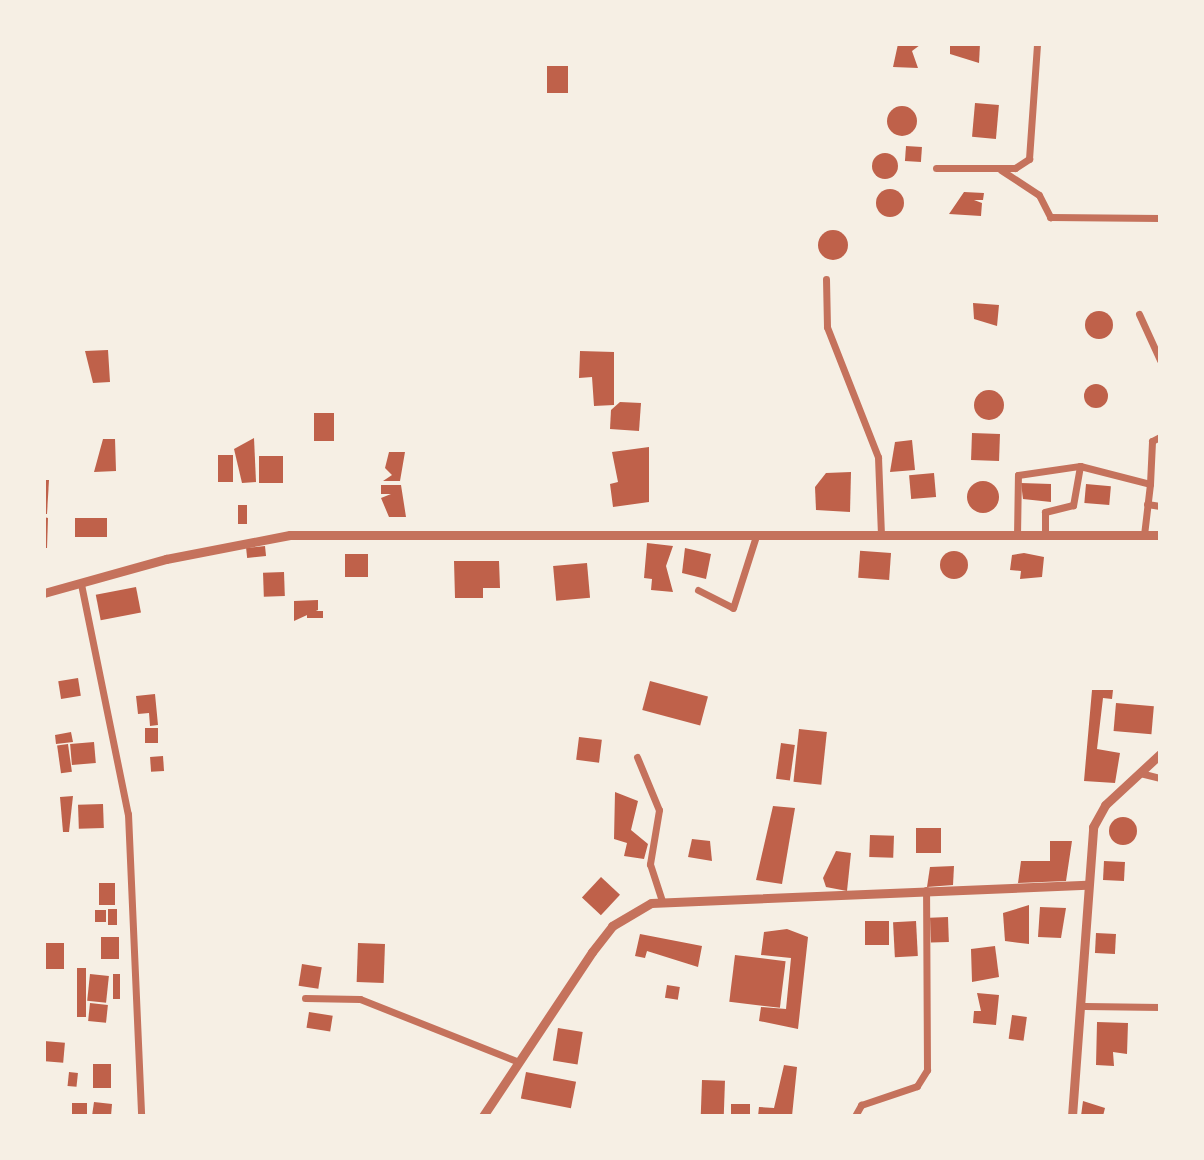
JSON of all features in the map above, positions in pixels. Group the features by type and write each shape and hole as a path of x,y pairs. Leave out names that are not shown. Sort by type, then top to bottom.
{"street":[{"path":"936,168 999,168 1029,159 1037,44"},
{"path":"999,168 1039,195 1050,217 1160,218"},
{"path":"826,279 827,327 878,457 881,535"},
{"path":"1139,314 1160,360"},
{"path":"1144,535 1152,441 1160,437"},
{"path":"1017,536 1018,475 1080,466 1150,484"},
{"path":"1045,534 1045,512 1073,505 1080,466"},
{"path":"1147,504 1160,506"},
{"path":"44,593 166,559 290,535 1160,535"},
{"path":"698,590 733,608 756,536"},
{"path":"81,584 128,814 141,1116"},
{"path":"1072,1116 1085,1006 1087,885 1098,815 1160,754"},
{"path":"637,757 659,810 650,864 662,900"},
{"path":"1140,773 1160,778"},
{"path":"483,1116 612,926 662,900 1087,885"},
{"path":"855,1116 861,1105 917,1086 927,1070 926,890"},
{"path":"305,998 360,999 519,1062"},
{"path":"1085,1006 1160,1007"}],"building":[{"path":"898,44 920,45 912,51 918,68 893,67"},
{"path":"980,44 979,63 950,54 950,46"},
{"path":"547,66 568,66 568,93 547,93"},
{"path":"975,103 999,105 996,139 972,137"},
{"path":"902,106 908,107 916,115 916,127 908,135 902,136 896,135 888,127 887,121 888,115 896,107"},
{"path":"906,146 922,147 921,162 905,161"},
{"path":"885,153 894,157 898,166 894,175 885,179 876,175 872,166 876,157"},
{"path":"890,189 900,193 904,203 900,213 890,217 880,213 876,203 880,193"},
{"path":"964,192 984,193 983,200 974,200 982,203 981,216 949,214"},
{"path":"833,230 844,234 848,245 844,256 833,260 822,256 818,245 822,234"},
{"path":"973,303 999,305 997,326 974,319"},
{"path":"1099,311 1109,315 1113,325 1109,335 1099,339 1089,335 1085,325 1089,315"},
{"path":"108,350 110,382 93,383 85,351"},
{"path":"580,351 614,352 614,405 594,406 592,377 579,378"},
{"path":"1096,384 1107,391 1108,396 1101,407 1096,408 1085,401 1084,396 1091,385"},
{"path":"989,390 995,391 1003,399 1003,411 995,419 989,420 983,419 975,411 974,405 975,399 983,391"},
{"path":"620,402 641,403 639,431 610,429 611,410"},
{"path":"314,413 334,413 334,441 314,441"},
{"path":"972,433 1000,434 999,461 971,460"},
{"path":"254,438 256,482 242,483 234,449"},
{"path":"103,439 115,439 116,471 94,472"},
{"path":"912,440 915,470 890,472 895,442"},
{"path":"649,447 649,502 613,507 610,484 618,482 612,452"},
{"path":"389,452 405,452 400,481 383,481 392,475 385,468"},
{"path":"218,455 233,455 233,482 218,482"},
{"path":"259,456 283,456 283,483 259,483"},
{"path":"851,472 850,512 816,510 815,487 826,473"},
{"path":"934,473 936,497 911,499 909,475"},
{"path":"44,480 49,480 47,514 44,514"},
{"path":"983,481 994,486 999,497 994,508 983,513 972,508 967,497 972,486"},
{"path":"1021,483 1051,484 1051,502 1023,499"},
{"path":"1086,484 1111,486 1109,505 1084,503"},
{"path":"381,485 401,485 406,517 389,517 381,498 391,494 381,494"},
{"path":"238,505 247,505 247,524 238,524"},
{"path":"44,517 48,518 47,548 44,548"},
{"path":"75,518 107,518 107,537 75,537"},
{"path":"647,543 673,546 666,566 673,592 651,590 652,579 644,578"},
{"path":"265,546 266,556 247,558 246,548"},
{"path":"685,548 711,554 706,579 682,573"},
{"path":"860,551 891,553 889,580 858,578"},
{"path":"954,551 964,555 968,565 964,575 954,579 944,575 940,565 944,555"},
{"path":"1024,553 1044,557 1042,577 1020,579 1021,571 1010,570 1012,555"},
{"path":"345,554 368,554 368,577 345,577"},
{"path":"454,561 499,561 500,588 483,588 483,598 455,598"},
{"path":"587,563 590,598 556,601 553,566"},
{"path":"284,572 285,596 264,597 263,573"},
{"path":"136,587 141,613 101,620 96,595"},
{"path":"318,600 318,610 294,621 294,601"},
{"path":"307,611 323,611 323,618 307,618"},
{"path":"78,678 81,696 61,699 58,681"},
{"path":"650,681 708,697 700,726 642,710"},
{"path":"1092,690 1113,690 1112,699 1103,698 1097,749 1120,753 1115,783 1084,781"},
{"path":"155,694 158,725 150,726 149,713 138,714 136,696"},
{"path":"1116,703 1154,706 1151,734 1114,731"},
{"path":"145,728 158,728 158,743 145,743"},
{"path":"799,729 827,732 821,785 793,782"},
{"path":"71,732 73,742 56,744 55,735"},
{"path":"579,737 602,740 599,763 576,760"},
{"path":"94,742 96,763 72,765 70,744"},
{"path":"781,743 795,745 790,781 776,779"},
{"path":"68,744 72,772 61,773 57,746"},
{"path":"163,756 164,771 151,772 150,757"},
{"path":"615,792 638,801 631,830 648,844 644,859 624,856 627,843 614,839"},
{"path":"73,796 69,832 63,832 60,797"},
{"path":"103,804 104,828 79,829 78,805"},
{"path":"773,806 795,808 782,884 756,880"},
{"path":"1123,817 1133,821 1137,831 1133,841 1123,845 1113,841 1109,831 1113,821"},
{"path":"916,828 941,828 941,853 916,853"},
{"path":"870,835 894,836 893,858 869,857"},
{"path":"692,839 710,841 712,861 688,857"},
{"path":"1050,841 1072,841 1066,881 1018,883 1021,861 1050,861"},
{"path":"836,851 851,853 847,891 826,887 823,878"},
{"path":"1104,861 1125,862 1124,881 1103,880"},
{"path":"954,866 953,885 927,887 930,867"},
{"path":"601,877 620,895 601,915 582,897"},
{"path":"99,883 115,883 115,905 99,905"},
{"path":"1029,905 1029,944 1005,941 1003,913"},
{"path":"1040,907 1066,908 1061,938 1038,937"},
{"path":"108,909 117,909 117,925 108,925"},
{"path":"95,910 106,910 106,922 95,922"},
{"path":"948,917 949,942 931,943 930,918"},
{"path":"865,921 889,921 889,945 865,945"},
{"path":"916,921 918,956 895,957 893,922"},
{"path":"787,929 808,937 798,1029 759,1021 761,1007 786,1009 791,958 761,955 764,932"},
{"path":"1096,933 1116,934 1115,954 1095,953"},
{"path":"640,934 702,946 698,967 647,951 645,958 635,956"},
{"path":"101,937 119,937 119,959 101,959"},
{"path":"44,943 64,943 64,969 44,969"},
{"path":"358,943 385,944 384,983 357,982"},
{"path":"995,946 999,977 972,982 971,949"},
{"path":"735,955 786,961 780,1008 729,1002"},
{"path":"302,964 322,967 318,989 299,986"},
{"path":"77,968 86,968 86,1017 77,1017"},
{"path":"90,974 109,976 106,1003 87,1001"},
{"path":"113,974 120,974 120,999 113,999"},
{"path":"667,985 680,987 678,1000 665,998"},
{"path":"977,993 999,995 996,1025 973,1023 974,1011 981,1011"},
{"path":"90,1003 108,1005 106,1023 88,1021"},
{"path":"309,1012 333,1016 330,1032 306,1028"},
{"path":"1012,1015 1027,1017 1024,1041 1009,1039"},
{"path":"1097,1022 1128,1023 1127,1054 1113,1052 1114,1066 1096,1065"},
{"path":"558,1028 583,1032 578,1065 553,1061"},
{"path":"44,1041 65,1043 63,1063 44,1061"},
{"path":"93,1064 111,1064 111,1088 93,1088"},
{"path":"784,1065 797,1067 792,1116 758,1116 759,1107 774,1108"},
{"path":"69,1072 78,1073 76,1087 68,1086"},
{"path":"526,1072 576,1082 571,1108 521,1099"},
{"path":"702,1080 725,1081 724,1116 701,1116"},
{"path":"1083,1101 1105,1108 1103,1116 1081,1116"},
{"path":"94,1102 112,1104 111,1116 92,1116"},
{"path":"72,1103 87,1103 87,1116 72,1116"},
{"path":"731,1104 750,1104 750,1116 731,1116"}]}
